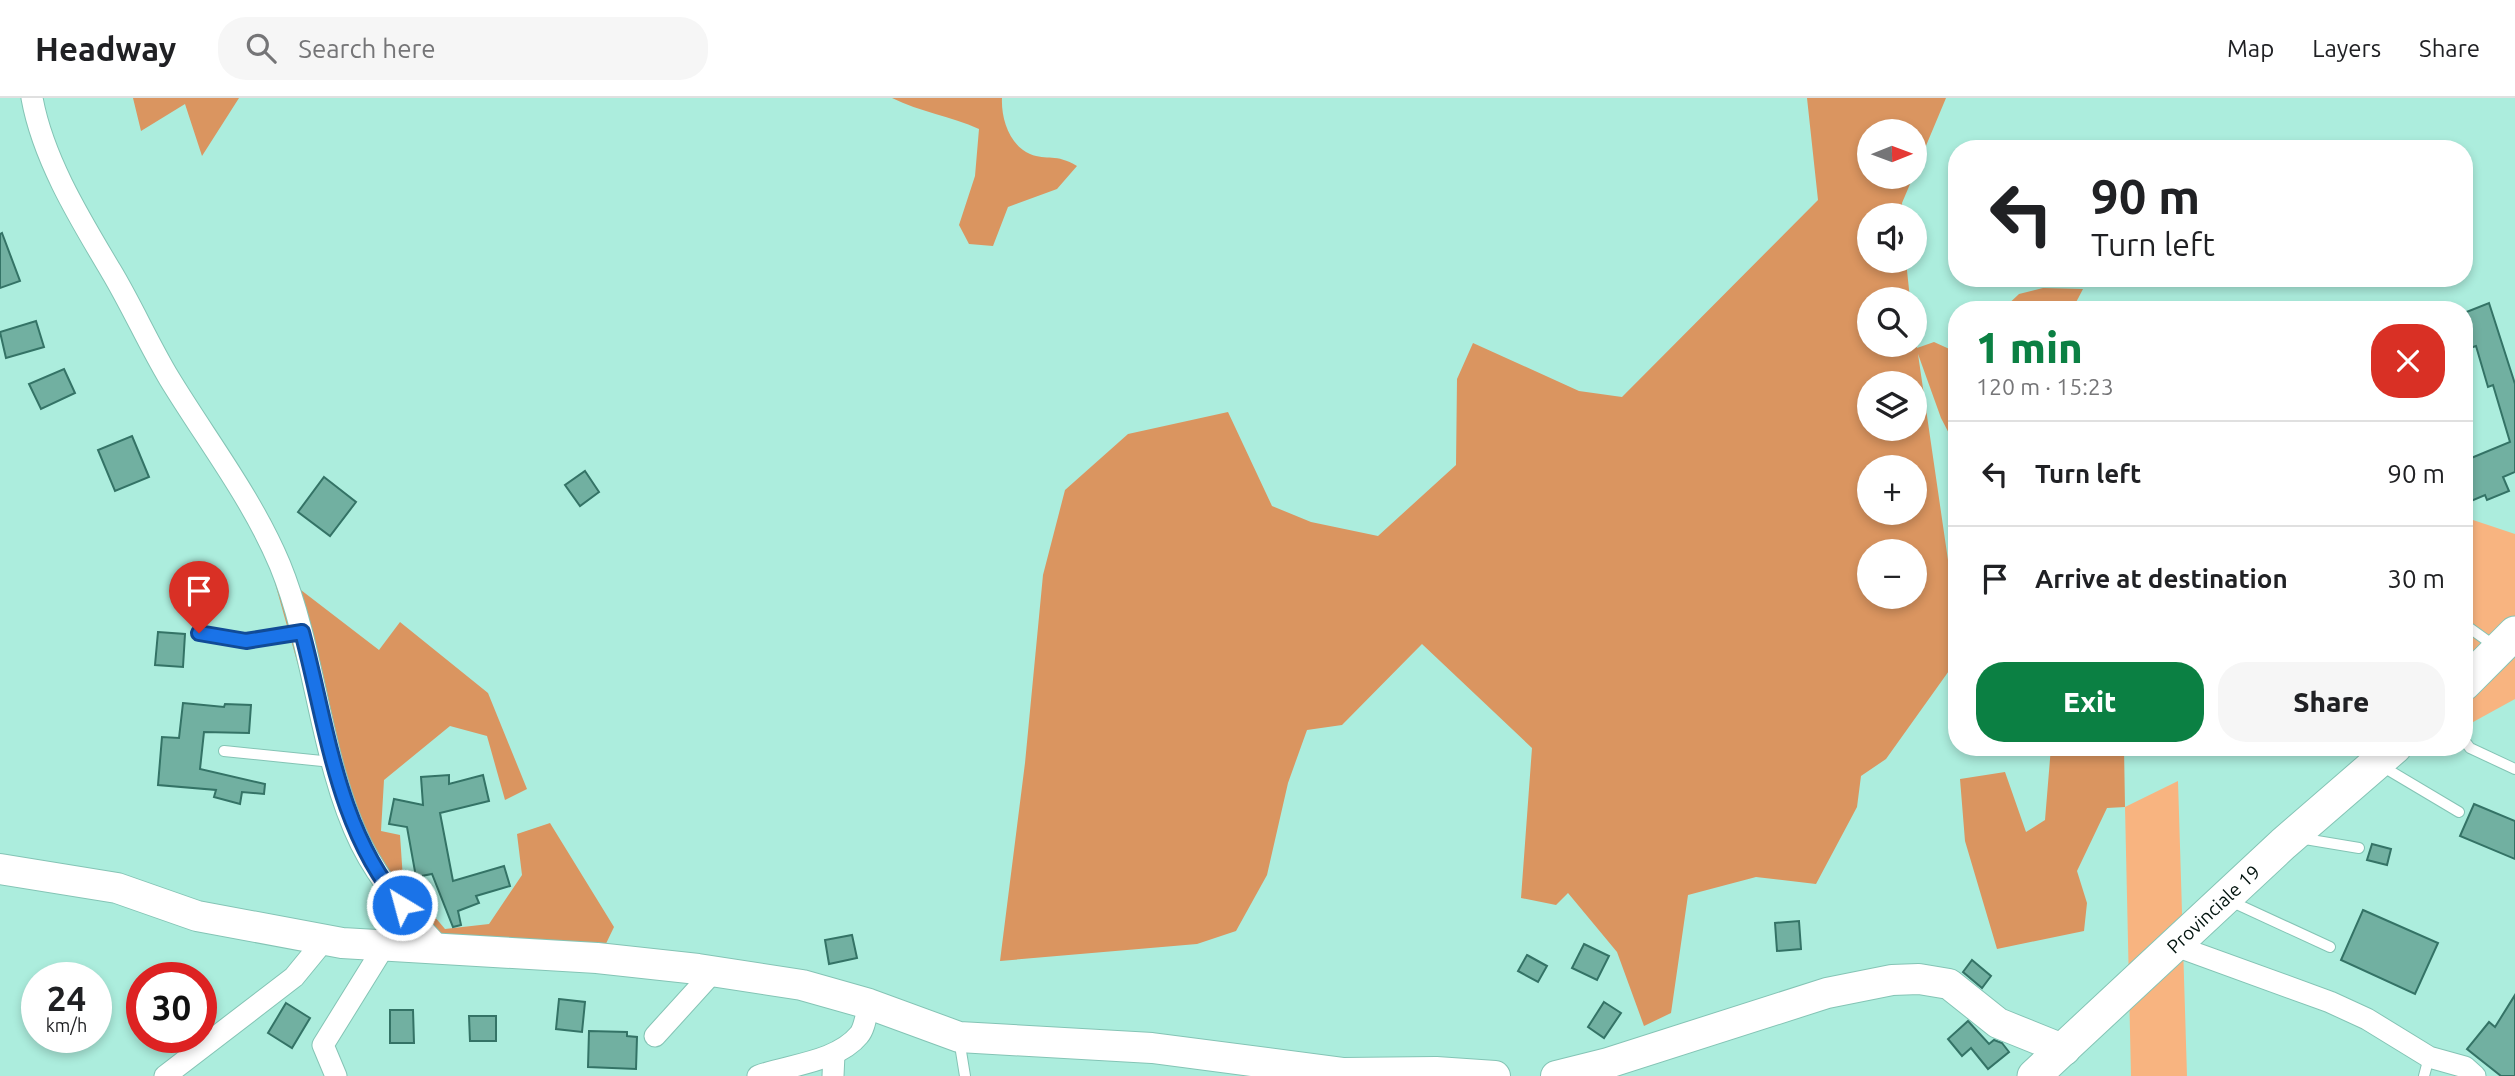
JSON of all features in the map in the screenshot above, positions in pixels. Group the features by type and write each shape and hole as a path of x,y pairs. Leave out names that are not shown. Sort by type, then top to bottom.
{"main road":[{"path":"2473,675 2507,641"},
{"name":"Provinciale 19","path":"2035,1076 2291,836 2385,756"}],"street":[{"path":"32,98 51,157 91,237 168,376 239,489 279,563 302,632 335,762 367,854 386,887 441,949"},
{"path":"0,869 117,888 197,916 342,943 597,958 714,971 802,985 869,1004 959,1037 1152,1048 1344,1073 1495,1076"},
{"path":"165,1076 294,977 326,938"},
{"path":"2173,945 2330,1002 2367,1019 2426,1067 2465,1067 2475,1076"},
{"path":"336,1076 323,1045 384,946"},
{"path":"655,1036 714,971"},
{"path":"1556,1076 1608,1063 1827,993 1906,980 1949,984 1998,1023 2065,1050"},
{"path":"758,1076 834,1054 860,1034 869,1004"},
{"path":"832,1076 834,1054"}],"lane":[{"path":"2473,628 2507,641"},
{"path":"199,633 246,641 302,632"},
{"path":"2473,749 2515,769"},
{"path":"224,751 335,762"},
{"path":"2387,756 2459,812"},
{"path":"2291,836 2359,848"},
{"path":"2224,899 2330,947"},
{"path":"959,1037 965,1076"}],"shaded area":[{"path":"133,98 239,98 202,156 185,104 141,131"},
{"path":"892,98 1002,98 1008,130 1023,150 1077,166 1057,189 1008,207 993,246 969,244 959,225 975,176 979,129"},
{"path":"1807,98 1946,98 1927,143 1927,119 1857,119 1857,189 1908,189 1902,203 1857,203 1857,273 1907,273 1909,287 1857,287 1857,357 1918,357 1920,371 1857,371 1857,441 1927,441 1927,416 1948,560 1948,672 1886,759 1861,776 1857,807 1816,884 1756,877 1688,895 1671,1013 1644,1026 1617,952 1568,893 1556,905 1521,898 1532,748 1422,644 1342,725 1307,730 1288,783 1267,875 1236,931 1197,944 1000,961 1025,763 1043,575 1065,490 1128,434 1228,412 1272,506 1311,522 1378,536 1456,465 1457,379 1473,343 1579,391 1622,397 1818,200"},
{"path":"2043,288 2083,289 2077,301 2012,301 2019,294"},
{"path":"1934,342 1948,348 1948,432 1927,379 1927,371 1924,371 1919,357 1927,357 1927,344"},
{"path":"270,518 297,587 379,650 400,622 488,693 527,789 505,800 487,736 450,726 384,780 381,831 400,835 403,879 445,929 489,924 522,875 517,834 550,823 614,927 601,954 448,948 419,929 346,836 259,526"},
{"path":"2473,520 2515,534 2515,699 2473,722"},
{"path":"2050,756 2124,756 2125,807 2107,808 2077,871 2087,903 2084,931 1997,949 1965,841 1960,779 2005,772 2026,832 2045,820"},
{"path":"2178,781 2187,1076 2131,1076 2125,807"}],"building":[{"path":"2,233 20,281 0,288 0,234"},
{"path":"2489,303 2515,384 2515,472 2503,477 2509,491 2487,500 2485,495 2473,500 2473,457 2510,442 2493,385 2488,387 2476,346 2473,347 2473,309"},
{"path":"36,321 44,347 6,358 0,332"},
{"path":"64,369 75,393 41,409 29,384"},
{"path":"132,436 149,477 115,491 98,450"},
{"path":"585,471 599,492 580,506 565,485"},
{"path":"324,477 356,502 330,536 298,512"},
{"path":"158,632 185,634 183,667 155,665"},
{"path":"183,703 224,707 225,704 251,705 249,733 204,732 200,769 265,784 264,794 242,792 240,804 214,797 216,790 158,785 162,737 179,738"},
{"path":"449,775 449,784 483,775 489,801 440,813 453,881 504,866 510,886 476,896 479,903 458,911 461,925 453,927 432,874 416,877 407,827 389,824 394,799 423,805 421,777"},
{"path":"2474,804 2515,821 2515,859 2460,836"},
{"path":"2372,844 2391,849 2387,865 2367,860"},
{"path":"2363,910 2438,943 2415,994 2341,960"},
{"path":"1799,921 1801,949 1777,951 1775,923"},
{"path":"852,935 857,958 829,964 825,940"},
{"path":"1584,944 1609,956 1597,980 1572,968"},
{"path":"1527,955 1547,966 1538,982 1518,971"},
{"path":"1972,960 1991,976 1982,988 1963,972"},
{"path":"2515,995 2515,1076 2501,1076 2467,1049 2489,1022 2495,1027"},
{"path":"559,999 585,1002 582,1032 556,1029"},
{"path":"1604,1002 1621,1013 1604,1038 1588,1027"},
{"path":"286,1003 310,1018 292,1048 268,1033"},
{"path":"390,1010 413,1010 414,1043 390,1043"},
{"path":"469,1016 496,1016 496,1041 470,1041"},
{"path":"1968,1021 1989,1044 1994,1040 2002,1043 2009,1052 1988,1069 1971,1048 1962,1056 1948,1039"},
{"path":"589,1031 627,1032 627,1036 637,1037 636,1069 588,1067"}],"route":[{"path":"199,633 246,641 302,632 343,792 360,842 386,887 402,905"}]}
